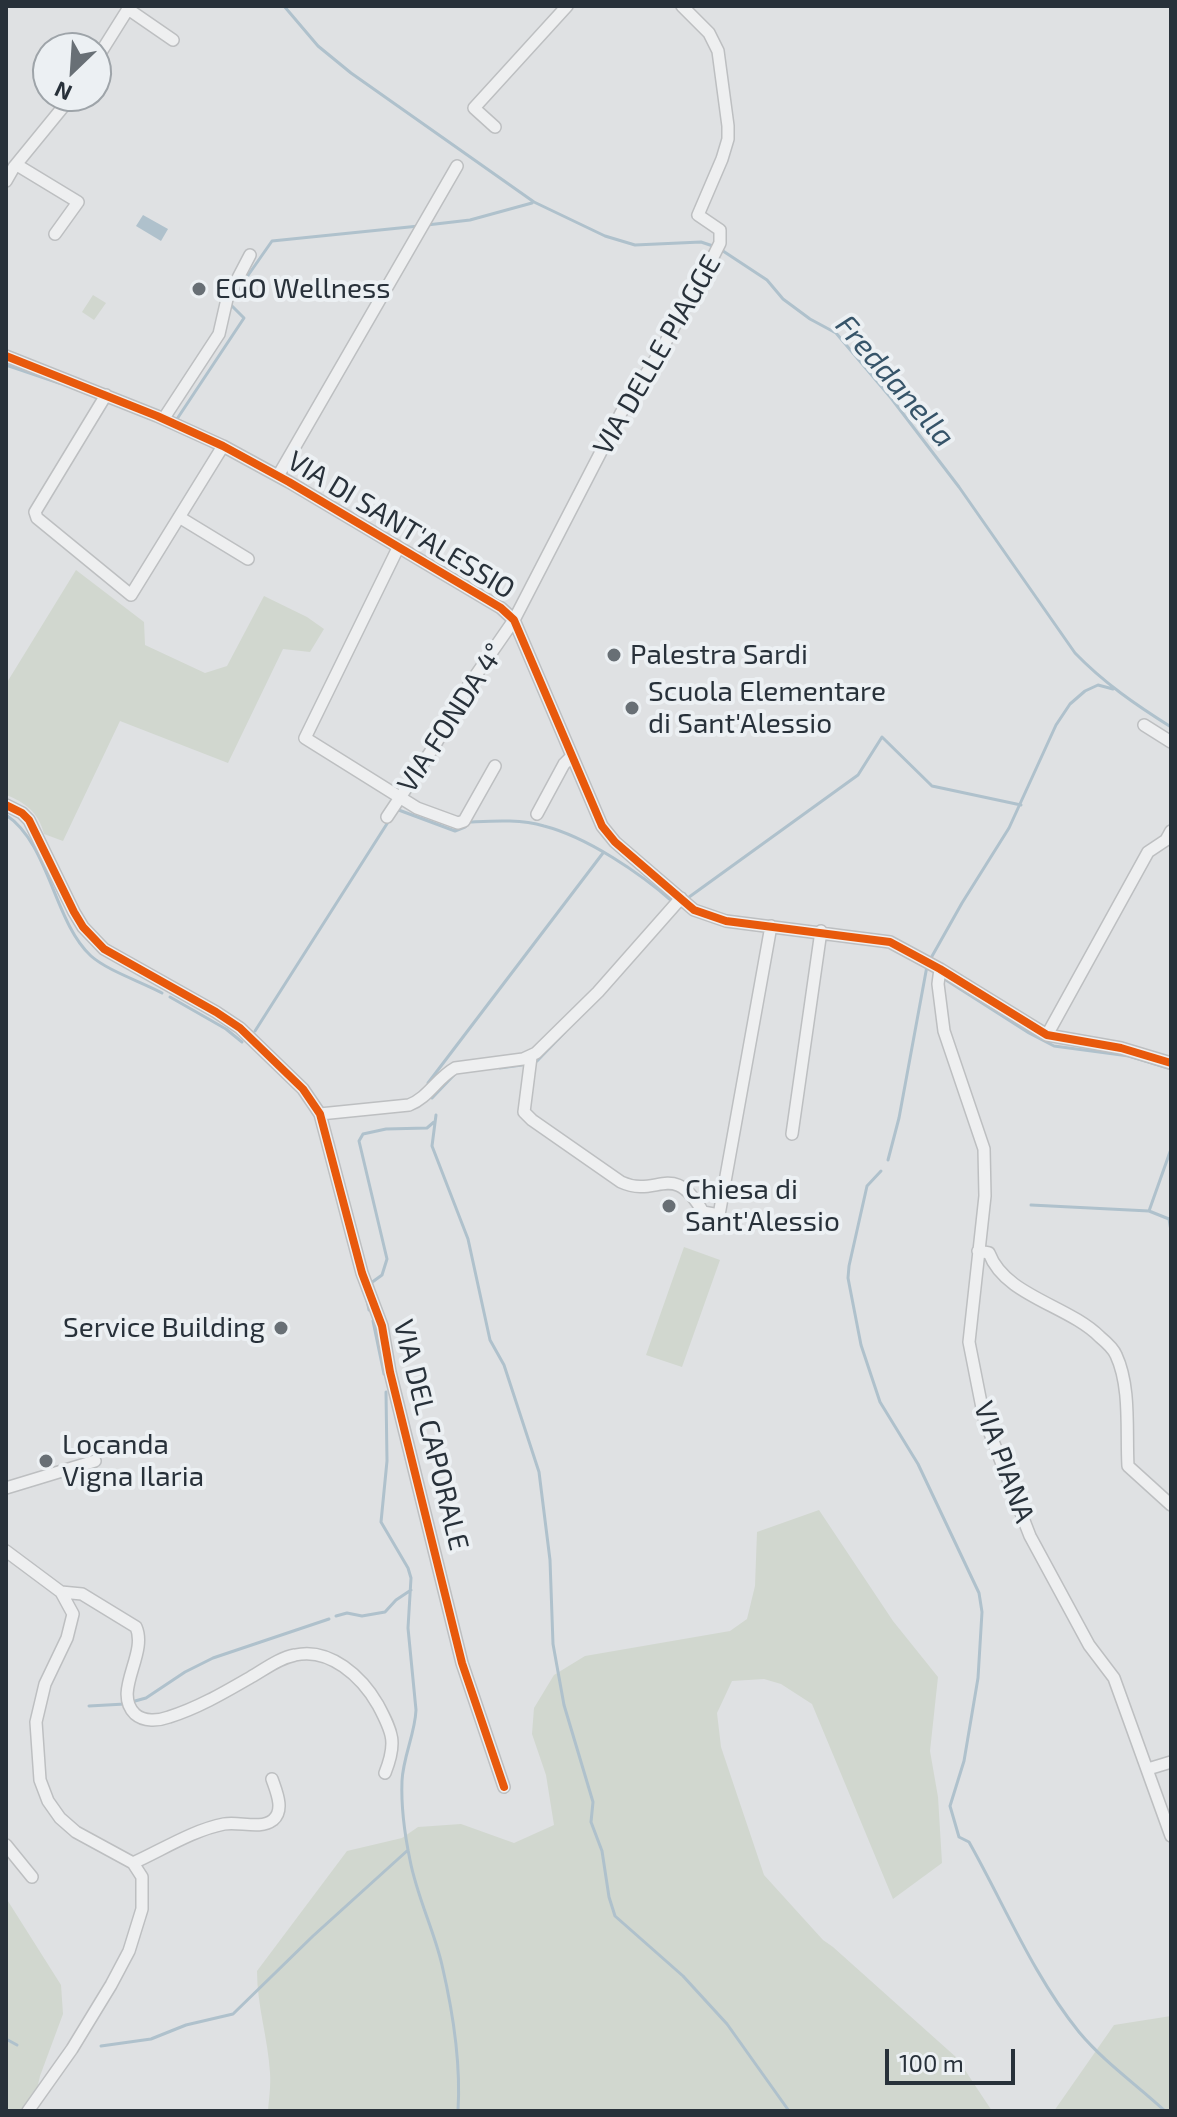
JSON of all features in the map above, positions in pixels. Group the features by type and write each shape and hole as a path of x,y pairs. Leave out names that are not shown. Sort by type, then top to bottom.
{"street":[{"path":"495,127 474,108 567,6"},
{"name":"VIA DELLE PIAGGE","path":"514,620 621,413 667,340 720,243 720,230 698,215 728,139 718,51 709,33 684,7"},
{"path":"112,34 128,9 173,40"},
{"path":"6,181 59,112"},
{"path":"17,165 78,202 55,234"},
{"path":"278,476 457,166"},
{"path":"164,418 219,334 227,299 250,255"},
{"name":"VIA DI SANT'ALESSIO","path":"6,356 104,398 164,418 223,446 501,608 514,620 571,757 607,832 679,902 726,921 890,942 1047,1035 1121,1048 1171,1063"},
{"path":"104,398 35,512 37,518 131,595 223,446"},
{"path":"179,517 248,559"},
{"path":"398,548 305,738 417,808 458,823 465,818 495,766"},
{"name":"VIA FONDA 4°","path":"387,817 435,745 467,688 514,620"},
{"path":"1144,725 1171,742"},
{"path":"537,814 564,764 571,757"},
{"name":"VIA DEL CAPORALE","path":"6,805 29,820 74,912 90,936 112,954 240,1028 303,1089 320,1114 362,1273 382,1326 390,1372 462,1663 504,1787"},
{"path":"1047,1035 1148,852 1166,840 1171,831"},
{"path":"679,902 598,992 531,1057 523,1102 524,1112 532,1120 621,1182 638,1187 663,1181 684,1187 703,1212 719,1215 771,926"},
{"path":"792,1134 821,931"},
{"name":"VIA PIANA","path":"940,969 938,984 944,1031 984,1149 985,1196 969,1342 984,1418 1030,1536 1089,1645 1114,1678 1171,1836"},
{"path":"320,1114 409,1105 418,1102 455,1068 531,1057"},
{"path":"978,1251 989,1253 1002,1276 1075,1317 1114,1351 1125,1396 1128,1466 1171,1505"},
{"path":"6,1488 95,1461"},
{"path":"6,1551 61,1592 73,1614 67,1638 45,1684 36,1722 40,1780 48,1801 60,1818 76,1832 133,1863 142,1877 142,1909 129,1951 72,2049 28,2111"},
{"path":"61,1592 82,1594 136,1627 140,1637 137,1656 126,1690 128,1704 135,1715 148,1720 158,1721 182,1713 295,1655 319,1655 341,1664 373,1697 391,1731 394,1742 385,1773"},
{"path":"1148,1769 1171,1762"},
{"path":"133,1863 223,1824 269,1822 276,1818 278,1798 272,1779"},
{"path":"6,1845 32,1877"}],"shaded area":[{"path":"93,295 106,303 94,320 82,312"},
{"path":"76,570 144,622 145,645 205,673 227,666 264,596 324,629 310,652 283,649 228,763 120,721 63,841 44,834 39,820 30,809 6,795 6,684"},
{"path":"684,1247 720,1260 682,1367 646,1355"},
{"path":"819,1510 893,1621 938,1677 930,1751 938,1797 942,1863 893,1899 812,1704 781,1684 764,1679 732,1681 717,1713 721,1747 764,1875 823,1940 957,2058 992,2111 268,2111 270,2073 257,1971 347,1851 402,1838 418,1827 461,1824 514,1843 554,1825 546,1775 532,1734 534,1708 554,1675 585,1656 730,1631 747,1619 755,1586 757,1532"},
{"path":"6,1898 61,1985 63,2014 40,2076 32,2111 6,2111"},
{"path":"1171,2016 1171,2111 1054,2111 1114,2025"}],"water":[{"path":"143,215 168,229 161,241 136,226"}],"waterway":[{"name":"Freddanella","path":"284,6 318,46 351,73 534,202 605,236 635,245 701,242 713,246"},
{"path":"427,225 470,220 532,203"},
{"path":"235,294 272,241 419,226"},
{"name":"Freddanella","path":"720,249 767,280 783,299 810,319 836,333 891,398 959,487 1075,653 1121,693 1171,727"},
{"path":"177,419 244,318 231,305 231,300"},
{"path":"6,365 59,383"},
{"path":"931,958 1009,828 1056,725 1070,704 1098,685 1113,689"},
{"path":"685,900 858,775 882,737 932,786 1021,805"},
{"path":"396,809 455,831 469,822 506,821 561,831 612,857 673,902"},
{"path":"6,815 32,844 68,924 91,956 162,993"},
{"path":"255,1031 390,819"},
{"path":"428,1083 603,853"},
{"path":"888,1160 899,1118 927,966"},
{"path":"946,980 1054,1046 1129,1056 1171,1069"},
{"path":"170,997 226,1029 242,1042"},
{"path":"537,1061 565,1032"},
{"path":"500,1068 522,1065"},
{"path":"432,1098 454,1075"},
{"path":"436,1115 432,1146 468,1239 490,1340 504,1365 539,1472 550,1560 553,1644 564,1705 593,1802 591,1822 602,1851 615,1916 683,1976 727,2024 789,2111"},
{"path":"371,1283 382,1275 387,1259 359,1141 363,1134 386,1129 427,1128 434,1122"},
{"path":"1149,1211 1171,1149"},
{"path":"881,1171 867,1186 849,1266 848,1278 861,1345 880,1402 918,1464 979,1593 982,1612 978,1678 964,1761 950,1806 959,1837 969,1842 1033,1964 1079,2032 1165,2111"},
{"path":"1031,1205 1149,1211 1169,1219 1171,1231"},
{"path":"365,1291 369,1310"},
{"path":"373,1321 384,1374"},
{"path":"386,1392 387,1461 381,1522 411,1578 408,1628 416,1710 403,1772 404,1821 413,1874 439,1952 450,2001 457,2056 458,2111"},
{"path":"336,1616 385,1612 411,1590"},
{"path":"135,1701 146,1698 213,1658 329,1619"},
{"path":"89,1706 125,1704"},
{"path":"101,2046 151,2039 186,2025 233,2014 408,1850"},
{"path":"6,2039 17,2045"}],"cycle path":[{"path":"6,356 157,416 223,446 501,608 514,620 602,826 615,842 694,910 726,921 890,942 1047,1035 1121,1048 1171,1063"},
{"path":"6,805 29,820 74,912 83,927 104,949 240,1028 303,1089 320,1114 362,1273 382,1326 390,1372 462,1663 504,1787"}],"place":[{"name":"EGO Wellness","path":"199,289"},
{"name":"Palestra Sardi","path":"614,655"},
{"name":"Scuola Elementare di Sant'Alessio","path":"632,708"},
{"name":"Chiesa di Sant'Alessio","path":"669,1206"},
{"name":"Service Building","path":"281,1328"},
{"name":"Locanda Vigna Ilaria","path":"46,1461"}]}
